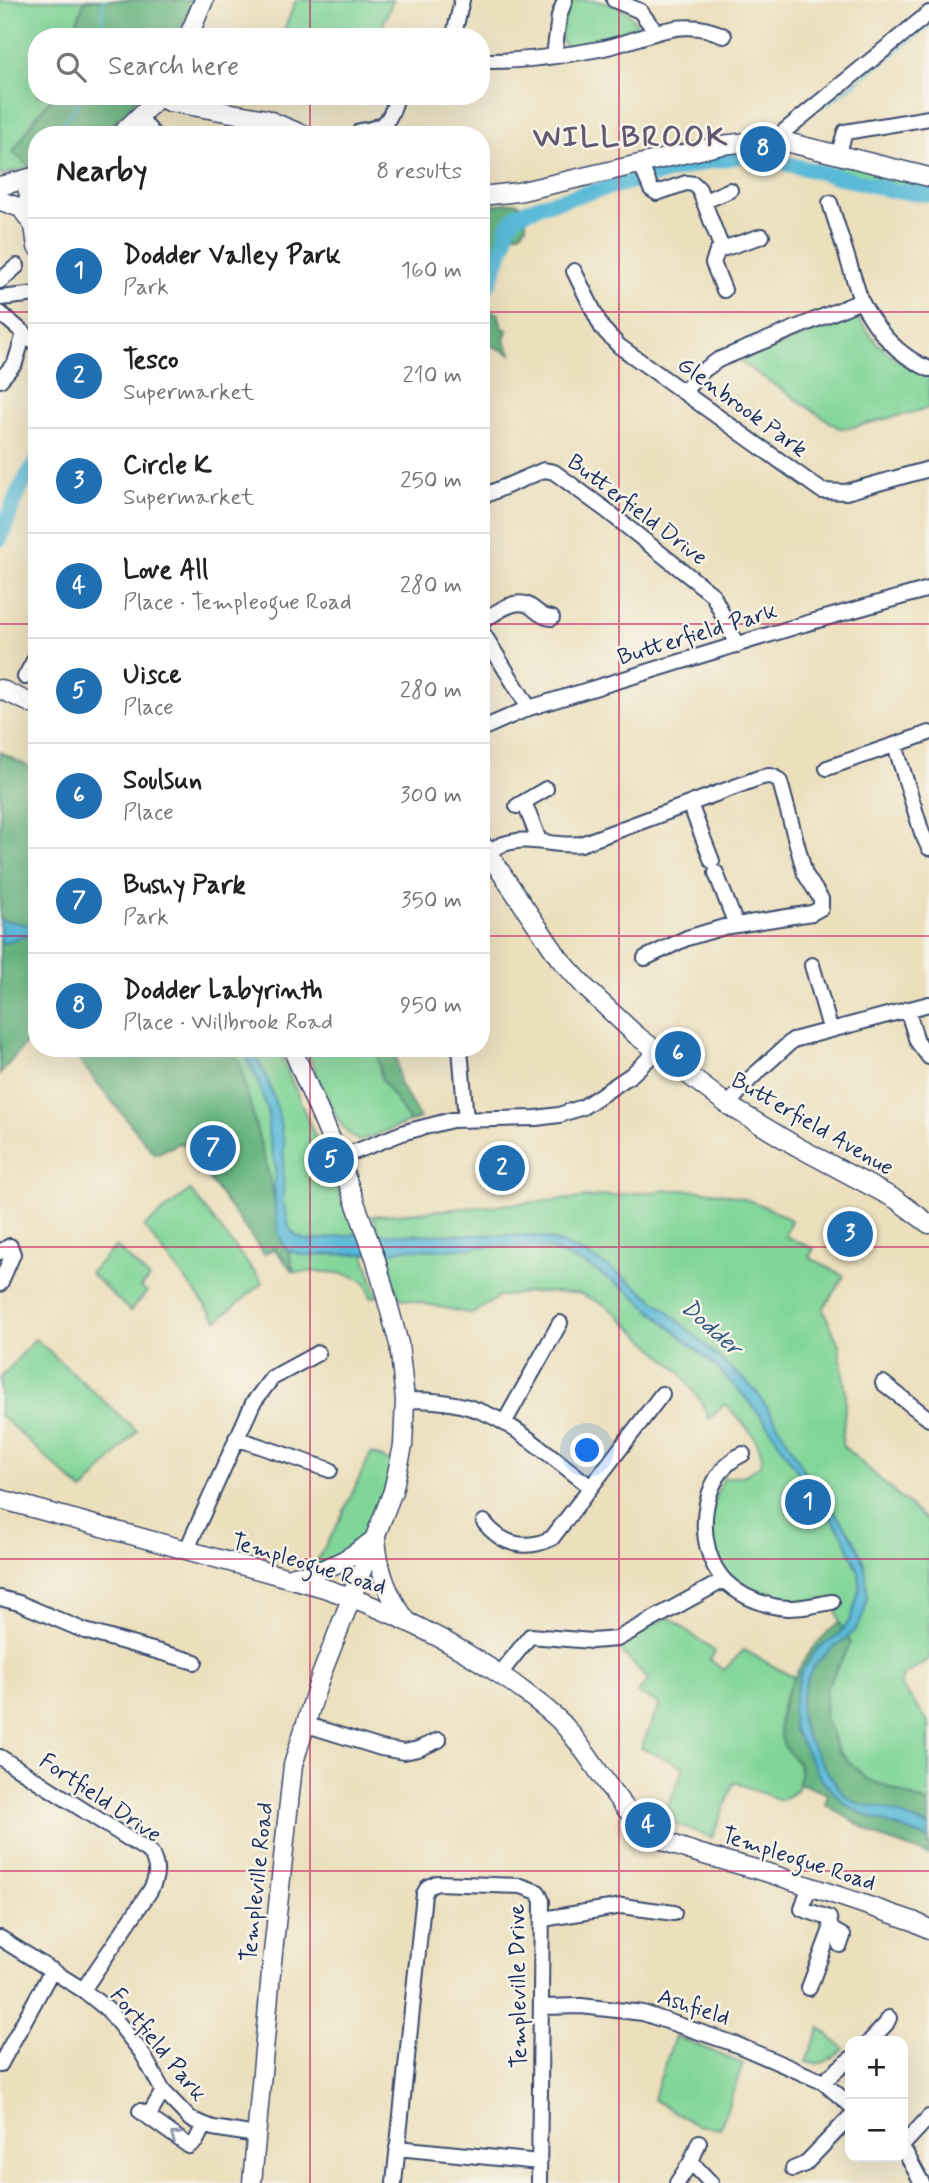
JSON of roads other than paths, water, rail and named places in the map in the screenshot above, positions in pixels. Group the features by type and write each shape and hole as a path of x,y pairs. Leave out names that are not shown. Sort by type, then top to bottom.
{"main road":[{"path":"192,28 204,0"},
{"path":"130,126 151,105"},
{"path":"186,105 266,119 283,126"},
{"path":"490,195 644,173 722,145 779,141 929,177"},
{"path":"0,186 28,183"},
{"path":"0,201 28,185"},
{"path":"0,201 21,208 28,218"},
{"path":"0,689 28,702"},
{"name":"Butterfield Avenue","path":"490,856 559,958 587,989 656,1052 728,1105 796,1146 897,1200 929,1224"},
{"name":"Templeville Road","path":"252,2183 293,1765 304,1724 399,1470 405,1400 399,1344 376,1260 339,1158 296,1057"},
{"name":"Templeogue Road","path":"0,1499 351,1596 407,1621 446,1640 533,1698 561,1722 620,1799 652,1834 696,1852 809,1886 914,1921 929,1929"},
{"path":"283,1577 325,1570 358,1552 374,1537"},
{"path":"374,1537 380,1570 394,1605 407,1621"}],"street":[{"path":"455,28 462,0"},
{"path":"554,56 559,16 565,0"},
{"path":"614,0 640,11 656,32"},
{"path":"779,141 782,133 929,13"},
{"path":"490,61 509,62 602,49 656,32 691,25 711,29 724,36"},
{"path":"381,126 390,119 394,105"},
{"path":"139,117 146,126"},
{"path":"838,156 840,133 929,118"},
{"path":"779,141 797,121"},
{"path":"644,173 651,189 657,192 686,183 694,184 705,201 723,249"},
{"path":"705,201 730,190"},
{"path":"830,203 861,301 881,334 897,350 929,369"},
{"path":"724,290 713,263 717,252 762,236"},
{"path":"0,281 17,266"},
{"name":"Glenbrook Park","path":"575,271 602,328 620,346 822,491 846,492 929,469"},
{"path":"0,298 28,295"},
{"path":"684,391 718,360 861,301"},
{"path":"0,313 28,337"},
{"path":"0,380 15,363 24,334"},
{"name":"Butterfield Drive","path":"490,494 544,470 554,472 713,595 737,645"},
{"name":"Butterfield Park","path":"490,725 529,708 929,589"},
{"path":"490,617 509,606 521,603 543,618 552,618"},
{"path":"490,645 529,708"},
{"path":"25,677 28,672"},
{"path":"827,768 929,733"},
{"path":"895,745 929,848"},
{"path":"490,849 521,841 539,840 563,845 582,844 769,775 776,777 805,874 821,899 821,908 812,913 736,925 687,938 645,958"},
{"path":"539,840 520,804 546,789"},
{"path":"690,804 736,925"},
{"path":"812,965 830,1028"},
{"path":"728,1105 751,1078 793,1040 830,1028 929,1004"},
{"path":"907,1009 917,1041 929,1057"},
{"path":"339,1158 405,1132 452,1120 536,1118 559,1115 583,1107 631,1075 656,1052"},
{"path":"461,1057 466,1120"},
{"path":"0,1252 10,1246 13,1254 0,1284"},
{"path":"503,1423 559,1323"},
{"path":"186,1551 253,1403 272,1378 318,1353"},
{"path":"883,1383 929,1419"},
{"path":"484,1522 494,1534 516,1545 539,1544 552,1538 662,1394"},
{"path":"405,1400 444,1401 485,1413 503,1423 591,1487"},
{"path":"236,1438 330,1470"},
{"path":"743,1454 735,1458 718,1477 704,1511 705,1534 712,1559 724,1580 740,1592 775,1607 796,1608 832,1602"},
{"path":"499,1675 530,1636 592,1641 617,1639 724,1580"},
{"path":"0,1598 85,1631 195,1662"},
{"path":"304,1724 381,1748 404,1752 439,1740"},
{"name":"Fortfield Drive","path":"0,1757 151,1853 156,1863 155,1882 150,1891 83,1990"},
{"name":"Templeville Drive","path":"394,2183 424,1894 428,1887 437,1883 521,1886 538,1892 542,1901 543,2007 539,2183"},
{"path":"809,1886 802,1909 829,1918 831,1929 809,1988"},
{"path":"543,1919 622,1906 674,1913"},
{"path":"831,1929 843,1936 840,1945"},
{"name":"Fortfield Park","path":"0,1938 83,1990 108,2010 142,2053 163,2091 190,2119 204,2125 256,2135"},
{"path":"100,1966 98,1980 108,2010"},
{"path":"0,2065 52,1970"},
{"name":"Ashfield","path":"543,2007 581,2006 643,2013 735,2043 823,2082 845,2101"},
{"path":"875,2036 889,2018"},
{"path":"823,2082 845,2063"},
{"path":"163,2091 144,2114 189,2146 197,2141 204,2125"},
{"path":"908,2141 929,2117"},
{"path":"793,2169 805,2164 845,2123"},
{"path":"677,2183 691,2162 699,2142"},
{"path":"397,2148 539,2162"},
{"path":"908,2156 922,2183"},
{"path":"691,2162 711,2183"}],"water":[{"path":"0,920 28,925 28,937 24,935 6,943 0,941"},
{"path":"246,1057 256,1057 266,1075 278,1111 284,1144 283,1202 290,1229 296,1236 309,1241 357,1234 532,1235 558,1242 584,1253 633,1283 757,1392 813,1484 852,1537 866,1574 867,1599 859,1624 848,1637 820,1659 806,1681 801,1710 804,1731 823,1764 850,1799 860,1804 890,1810 929,1827 929,1839 863,1814 844,1803 820,1778 793,1728 792,1711 800,1674 818,1648 835,1638 851,1619 860,1587 859,1572 843,1535 767,1424 746,1398 716,1367 631,1293 588,1266 550,1249 496,1246 315,1255 290,1251 279,1235 274,1183 276,1169 268,1133 268,1112"}],"waterway":[{"path":"101,28 103,0"},
{"path":"827,105 929,26"},
{"path":"61,126 76,106"},
{"path":"490,281 505,242 507,227 517,215 541,205 710,161 757,153 788,164 895,191 929,194"},
{"path":"0,539 18,492 28,475"}],"place":[{"name":"Dodder Labyrinth","path":"763,149"},
{"name":"Soulsun","path":"678,1054"},
{"name":"Bushy Park","path":"213,1148"},
{"name":"Uisce","path":"331,1160"},
{"name":"Tesco","path":"502,1168"},
{"name":"Circle K","path":"850,1234"},
{"name":"Dodder Valley Park","path":"808,1502"},
{"name":"Love All","path":"648,1825"}],"district":[{"name":"WILLBROOK","path":"631,136"}],"water label":[{"name":"Dodder","path":"712,1327"}]}
